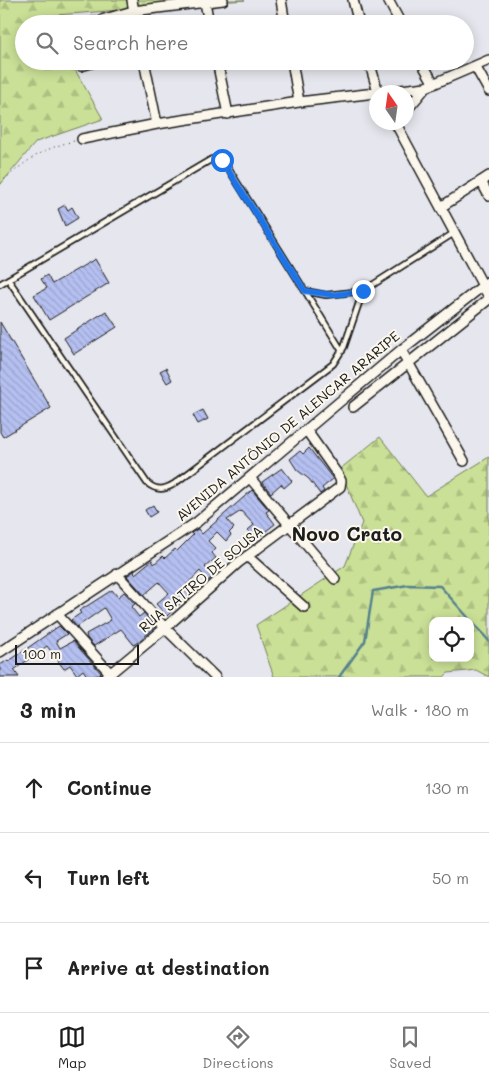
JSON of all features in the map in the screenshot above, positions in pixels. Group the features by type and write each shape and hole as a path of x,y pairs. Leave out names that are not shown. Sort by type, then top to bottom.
{"street":[{"path":"132,0 134,15"},
{"path":"122,15 223,0"},
{"path":"281,0 284,15"},
{"path":"353,0 357,15"},
{"path":"388,0 396,15"},
{"path":"205,2 207,15"},
{"path":"489,60 475,66 489,91"},
{"path":"146,70 157,124"},
{"path":"219,70 228,114"},
{"path":"294,70 300,102"},
{"path":"372,70 376,85"},
{"path":"424,70 430,86"},
{"path":"414,88 430,86 466,70"},
{"path":"414,103 430,86"},
{"path":"82,138 157,124 369,93"},
{"path":"353,407 489,298 486,283 454,233 401,130"},
{"path":"441,207 489,176"},
{"path":"481,182 489,196"},
{"name":"AVENIDA ANTÔNIO DE ALENCAR ARARIPE","path":"0,652 197,522 400,350 486,283"},
{"path":"400,350 464,461"},
{"name":"RUA SATIRO DE SOUSA","path":"108,675 166,628 247,556 340,487 341,481 307,430"},
{"path":"250,478 335,579"},
{"path":"247,556 304,607"},
{"path":"117,574 166,628 215,677"},
{"path":"57,614 108,675"}],"lane":[{"path":"0,284 212,159 225,162 342,352"},
{"path":"305,291 332,295 363,291 454,233"},
{"path":"8,280 144,479 158,489 164,489 174,484 333,364 342,352 363,291"}],"path":[{"path":"0,183 24,162 51,146 82,138"}],"green space":[{"path":"0,0 245,0 58,15 15,15 15,70 75,70 103,119 36,142 0,185"},
{"path":"380,437 426,496 489,457 489,677 476,670 448,673 444,677 274,677 256,625 345,566 362,523 340,469"}],"building":[{"path":"65,205 68,210 72,207 78,218 65,226 58,209"},
{"path":"95,259 109,283 49,320 34,295 47,288 41,279 47,275 52,284"},
{"path":"106,311 117,327 74,354 64,338"},
{"path":"0,322 51,408 3,437 0,432"},
{"path":"166,368 172,380 167,383 160,371"},
{"path":"203,410 208,419 198,424 193,415"},
{"path":"309,448 333,479 322,488 324,491 320,494 309,479 297,470 290,459 300,451 303,454"},
{"path":"282,468 292,481 284,488 281,484 271,493 262,482"},
{"path":"252,490 269,510 266,512 275,524 261,535 260,532 253,537 248,530 254,525 241,511 227,520 234,528 229,533 231,535 226,541 217,532 208,541 216,549 212,553 216,558 205,567 213,576 208,581 200,571 183,589 190,594 167,616 156,604 169,593 159,582 144,595 127,576 134,571 135,574 152,560 154,564 163,556 165,558 175,549 177,551 193,535 191,533 198,529 202,534"},
{"path":"153,505 157,512 149,517 145,510"},
{"path":"112,590 118,597 124,592 135,604 131,607 139,617 144,613 156,627 134,645 121,629 94,646 87,638 86,634 111,620 104,608 77,627 71,620 81,613 79,611"},
{"path":"59,626 67,634 56,641 60,648 73,641 101,673 100,675 88,677 83,670 77,675 70,665 64,669 47,646 14,670 19,677 0,677 0,665 9,661"}],"waterway":[{"path":"339,677 365,641 373,591 408,585 440,586 489,641"}],"district":[{"name":"Novo Crato","path":"347,534"}],"route":[{"path":"222,160 305,291 318,295 339,295 363,291"}]}
